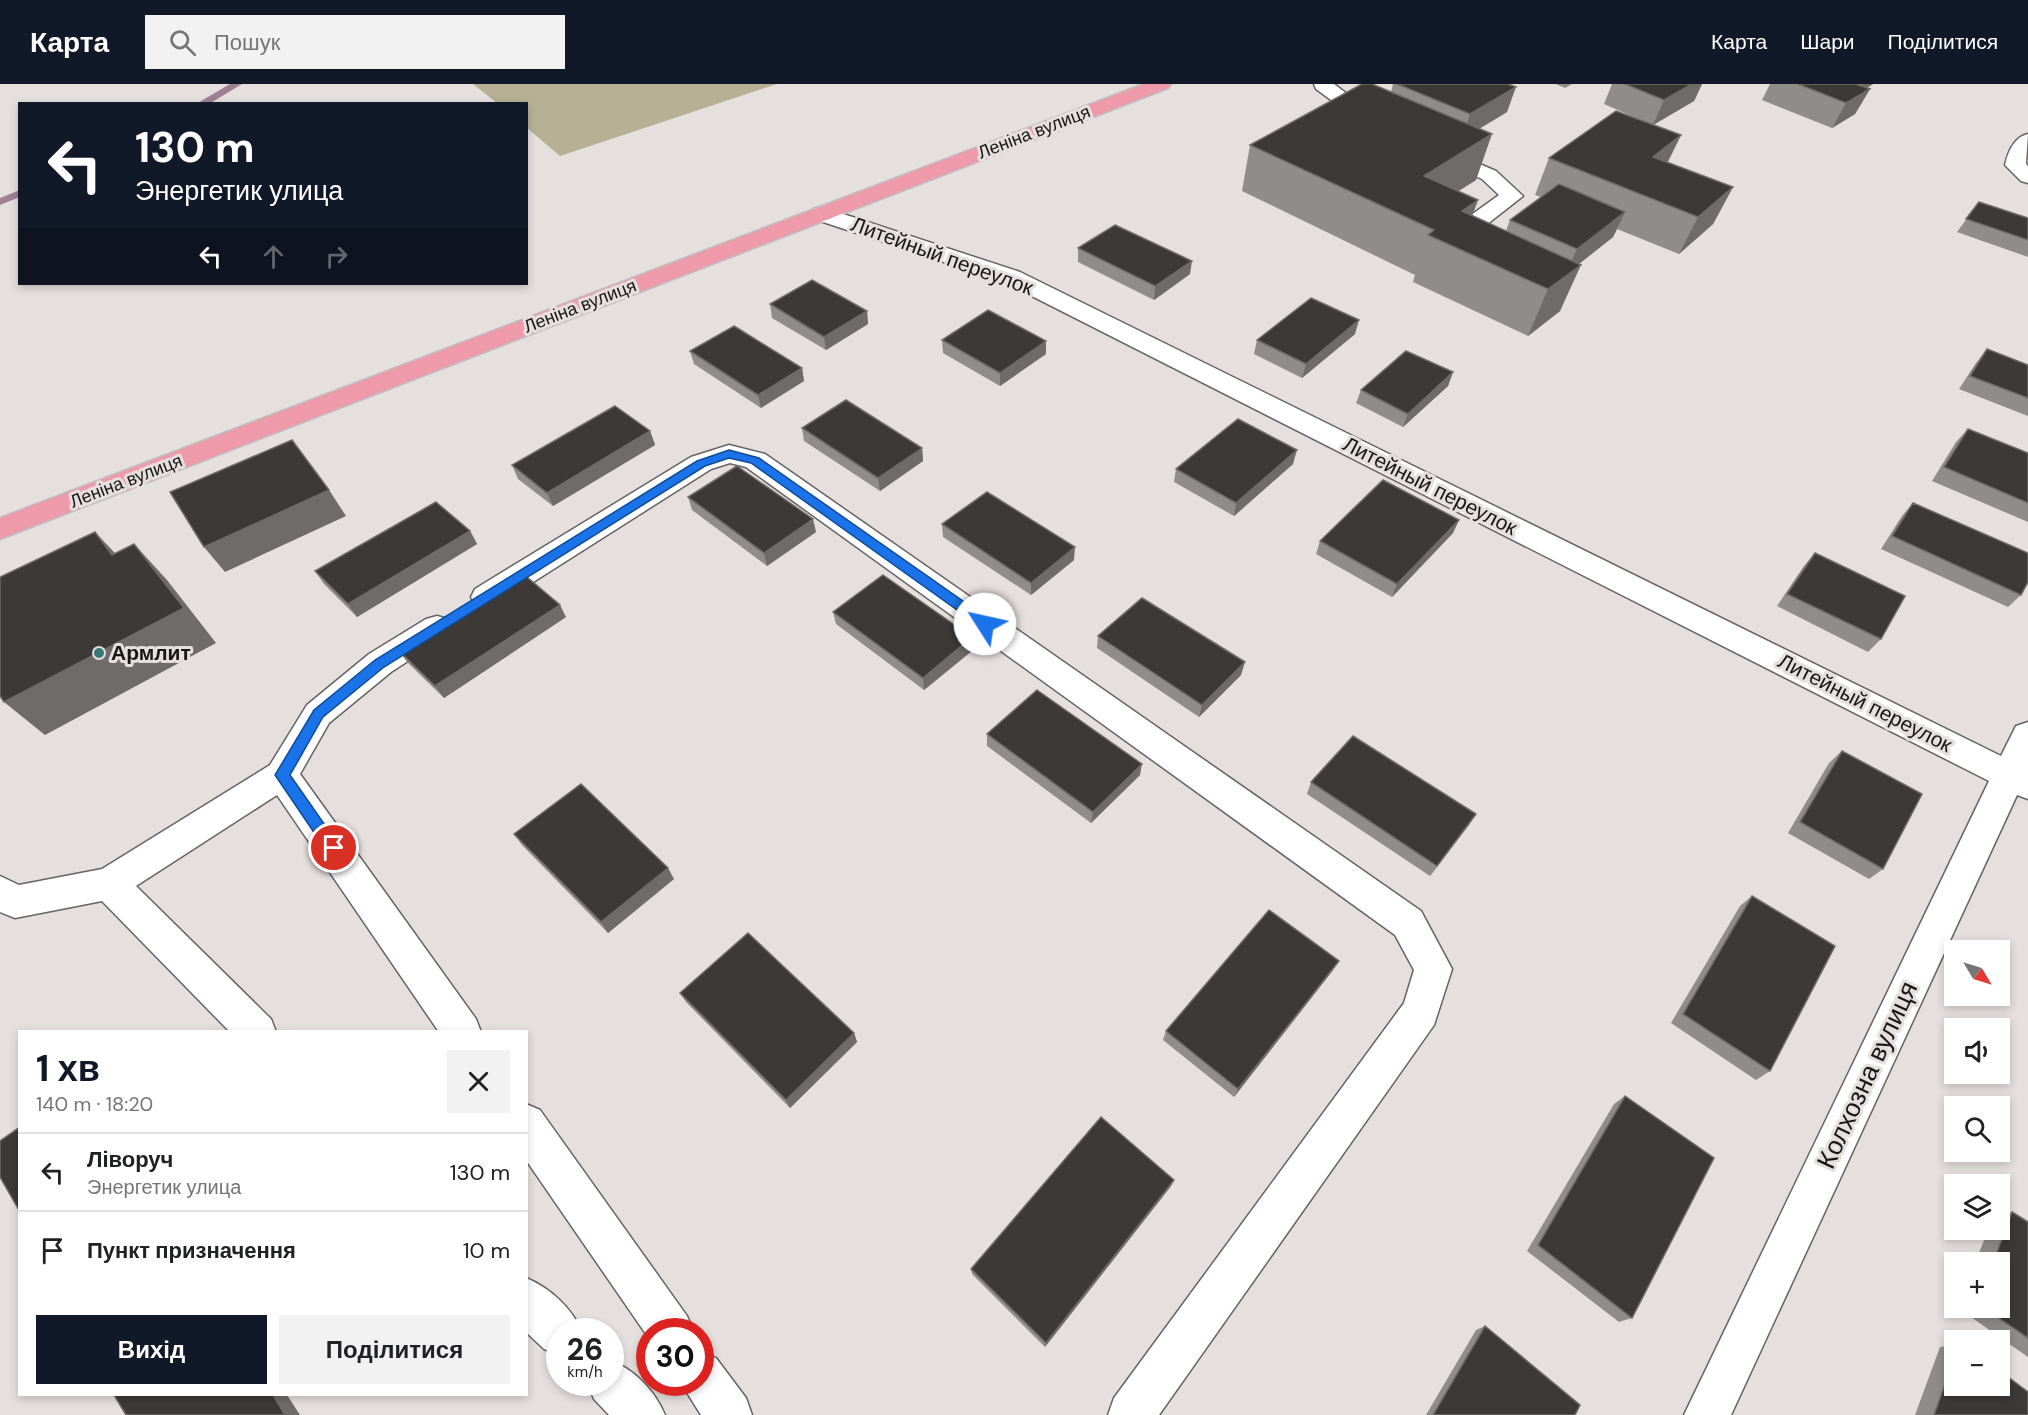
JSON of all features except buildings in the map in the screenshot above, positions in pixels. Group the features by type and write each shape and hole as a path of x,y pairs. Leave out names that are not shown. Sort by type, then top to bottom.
{"main road":[{"name":"Леніна вулиця","path":"0,529 1161,84"}],"street":[{"path":"1322,84 1381,127 1392,132"},
{"path":"2023,146 2015,165 2028,177"},
{"path":"1424,147 1489,176 1512,196 1464,231"},
{"name":"Литейный переулок","path":"822,214 1012,277 2018,780"},
{"path":"0,892 15,902 109,884 282,775 318,714 380,663 701,463 729,454 755,460 1408,923 1433,969 1420,1012 1131,1415"},
{"name":"Колхозна вулиця","path":"1707,1415 2018,780 2028,735"},
{"path":"282,775 461,1030"},
{"path":"109,884 255,1030"},
{"path":"528,1127 661,1318"},
{"path":"528,1302 546,1319"},
{"path":"714,1394 729,1415"},
{"path":"623,1396 642,1415"}],"shaded area":[{"path":"473,84 777,84 560,156 528,129 528,102 496,102"}],"waterway":[{"path":"205,102 237,84"},
{"path":"0,202 18,194"}],"place":[{"name":"Армлит","path":"99,653"}],"route":[{"path":"334,848 282,775 318,714 380,663 701,463 729,454 755,460 985,624"}]}
